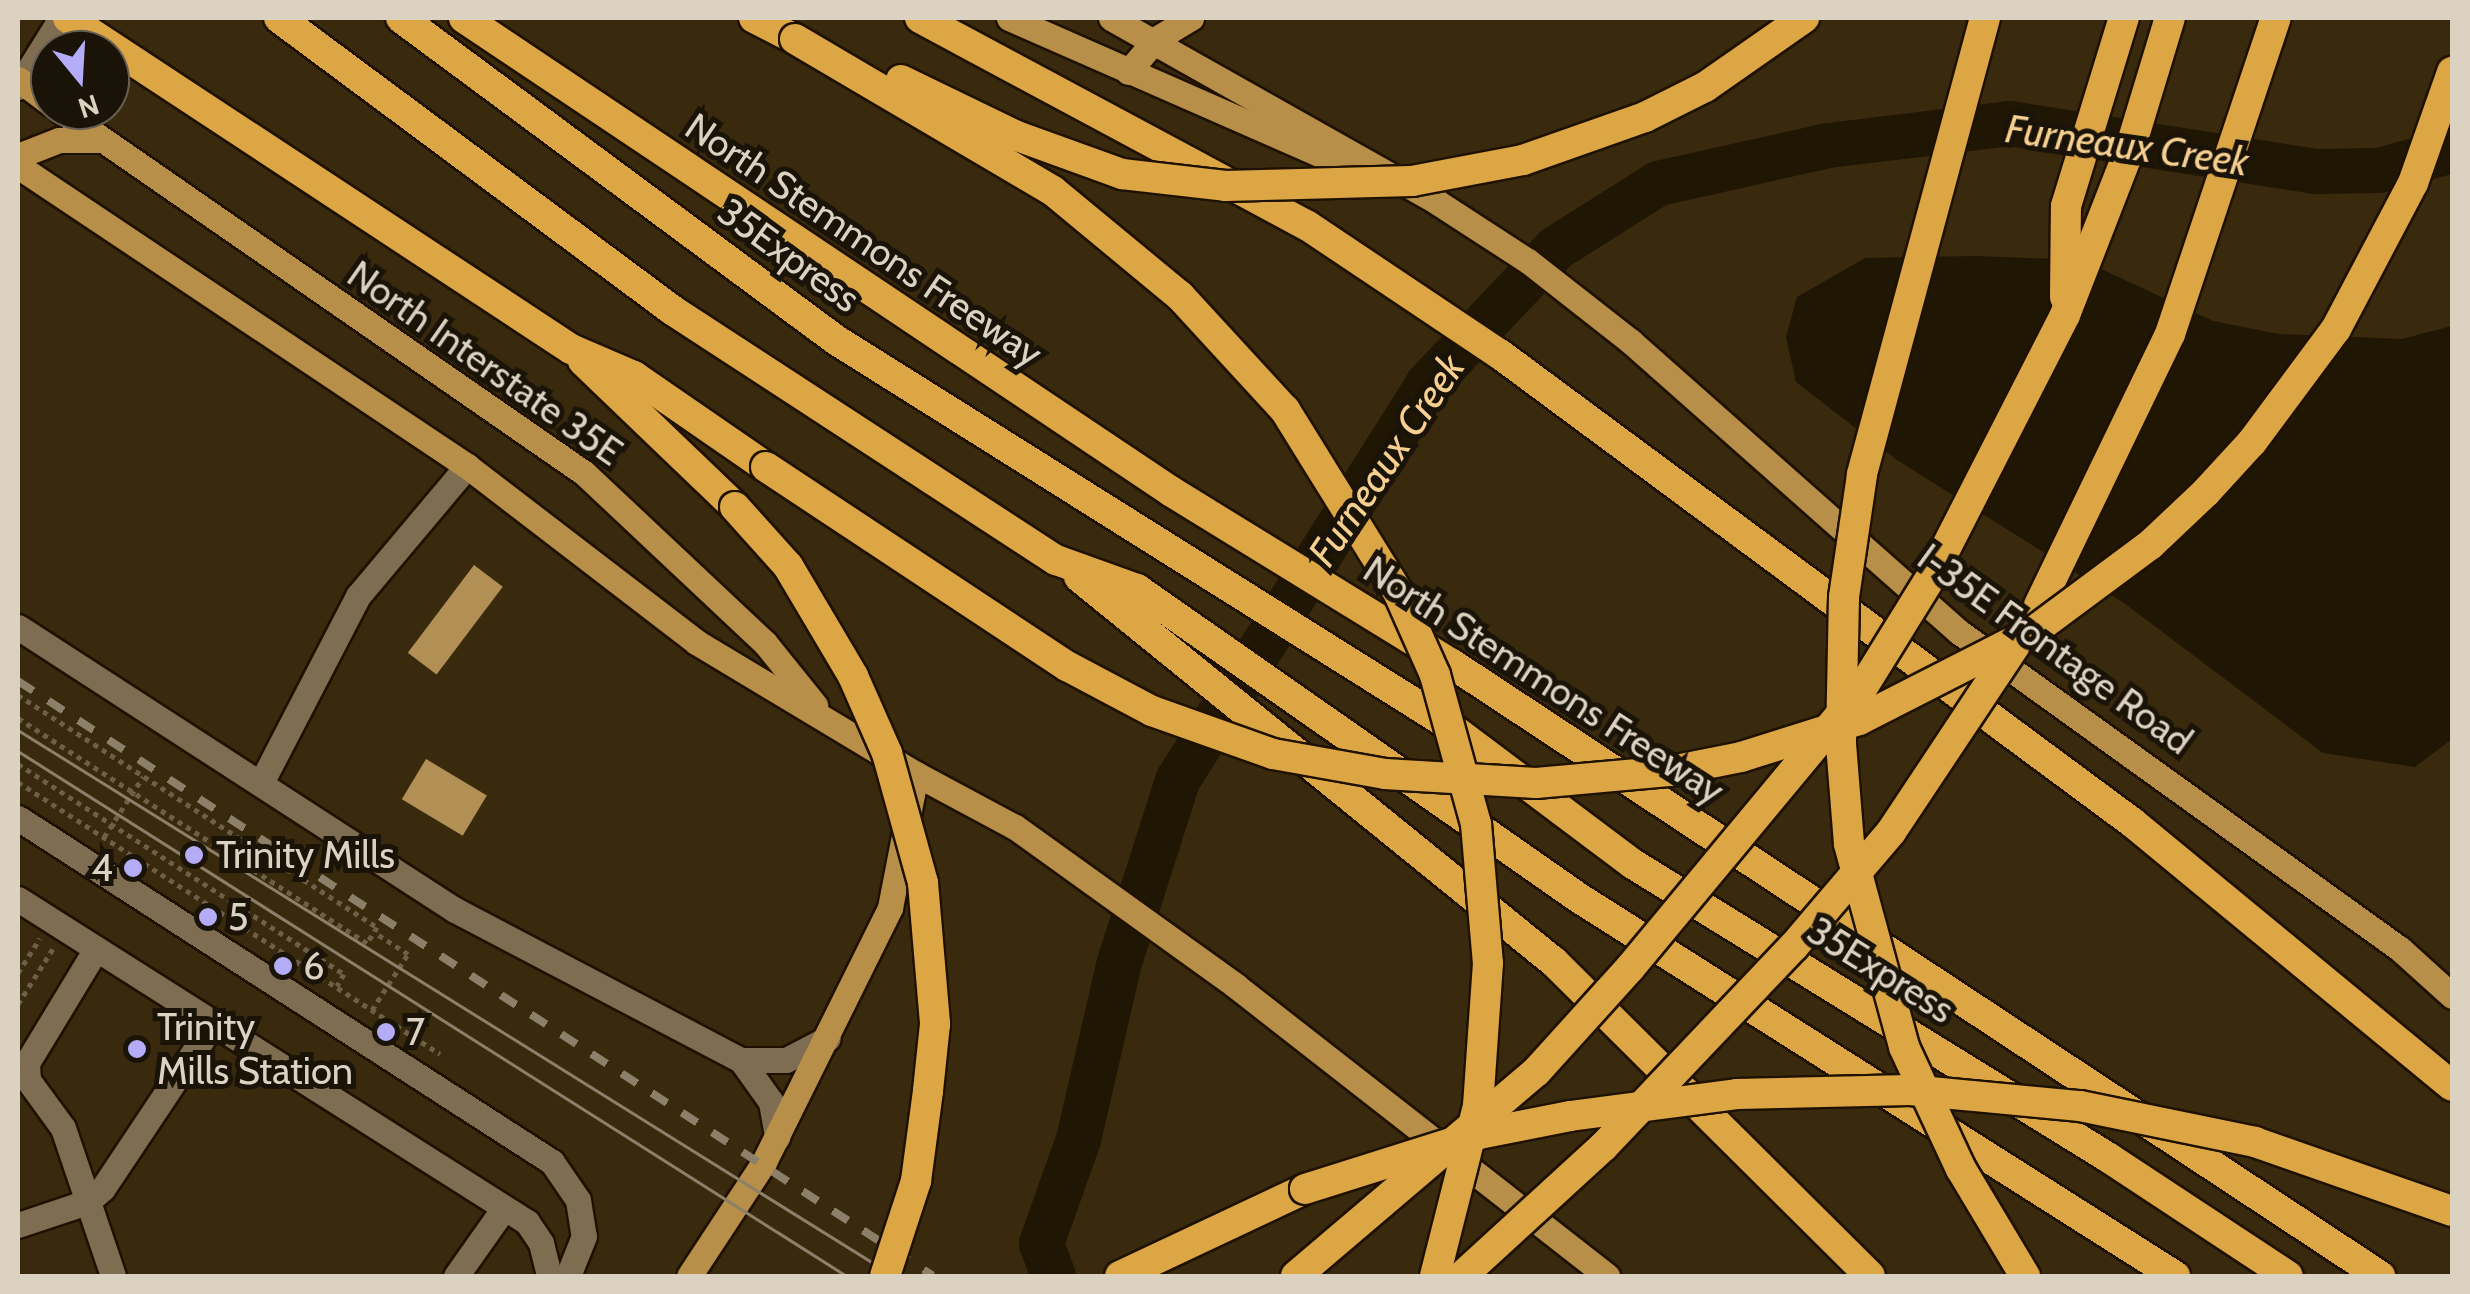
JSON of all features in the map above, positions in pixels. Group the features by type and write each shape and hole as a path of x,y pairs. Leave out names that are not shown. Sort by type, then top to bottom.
{"highway":[{"path":"65,18 571,348 634,376 1067,666 1216,737 1337,768 1437,779 1576,782 1670,771 1807,740 1910,697 2034,631 2150,545 2252,442 2336,329 2413,183 2452,72"},
{"path":"279,18 672,310 1056,560 1131,601 1362,749 1578,898 2175,1276"},
{"name":"35Express","path":"401,18 836,340 1441,720 1633,864 2109,1158 2288,1276"},
{"name":"North Stemmons Freeway","path":"464,18 1172,492 1452,664 2380,1276"},
{"path":"754,18 1053,191 1180,296 1285,410 1399,594 1435,675 1471,805 1488,963 1478,1106 1435,1276"},
{"path":"920,18 1308,226 1502,354 2132,823 2452,1086"},
{"path":"795,40 1122,174 1290,186 1463,173 1580,142 1705,87 1804,18"},
{"path":"1985,18 1862,474 1839,662 1849,844 1904,1047 1961,1168 2024,1276"},
{"path":"2065,315 2066,206 2124,18"},
{"path":"1296,1276 1536,1072 1768,808 1897,634 2014,424 2065,315 2131,146 2170,18"},
{"path":"1462,1276 1705,1044 1892,832 1967,723 2039,605 2170,334 2276,18"},
{"path":"571,348 688,456 788,566 830,631 888,753 923,884 935,1024 916,1181 885,1276"},
{"path":"1131,601 1554,962 1870,1276"},
{"path":"1120,1276 1305,1189 1478,1134 1654,1103 1826,1089 1987,1095 2166,1122 2271,1147 2452,1211"}],"main road":[{"path":"1009,18 1296,148 1437,202"},
{"path":"1111,18 1437,202"},
{"path":"1128,72 1156,40 1191,18"},
{"name":"North Interstate 35E","path":"88,130 584,473 765,643 827,720"},
{"path":"18,156 60,140 102,140"},
{"path":"18,166 467,466 696,642 916,774 1015,827 1236,986 1607,1276"},
{"name":"I-35E Frontage Road","path":"1437,202 1528,260 1630,342 1960,632 2400,948 2452,996"},
{"path":"689,1276 777,1137 890,908 916,774"}],"street":[{"path":"19,83 65,18"},
{"path":"261,783 358,596 467,466"},
{"path":"18,627 455,910 740,1060 771,1102 777,1137"},
{"path":"18,818 552,1162 578,1200 584,1236 568,1276"},
{"path":"18,899 527,1222 541,1243 548,1276"},
{"path":"96,949 27,1063 34,1094 63,1128 112,1276"},
{"path":"18,1225 87,1202 104,1188 213,1023"},
{"path":"740,1060 786,1060 828,1038"},
{"path":"456,1276 504,1208"}],"path":[{"path":"18,695 378,927 367,943 18,718"},
{"path":"18,764 344,974 336,987"},
{"path":"104,838 144,776"},
{"path":"18,782 440,1054"},
{"path":"362,1019 408,954 374,932"},
{"path":"26,960 40,969"}],"shaded area":[{"path":"1977,256 2082,260 2213,321 2278,334 2402,339 2452,326 2452,739 2415,767 2323,753 2124,603 1897,460 1796,382 1786,337 1797,297 1865,258"}],"building":[{"path":"474,565 503,587 437,675 408,653"},
{"path":"426,759 487,796 463,836 402,799"}],"waterway":[{"name":"Furneaux Creek","path":"1053,1276 1041,1243 1078,1139 1119,962 1177,780 1427,384 1555,248 1658,183 1828,145 2009,123 2315,171 2378,170 2452,150"}],"tram line":[{"path":"18,730 894,1276"},
{"path":"18,751 847,1276"}],"railway":[{"path":"18,681 933,1276"}],"place":[{"name":"Trinity Mills","path":"194,855"},
{"name":"4","path":"133,868"},
{"name":"5","path":"208,917"},
{"name":"6","path":"283,966"},
{"name":"7","path":"386,1032"},
{"name":"Trinity Mills Station","path":"137,1049"}]}
